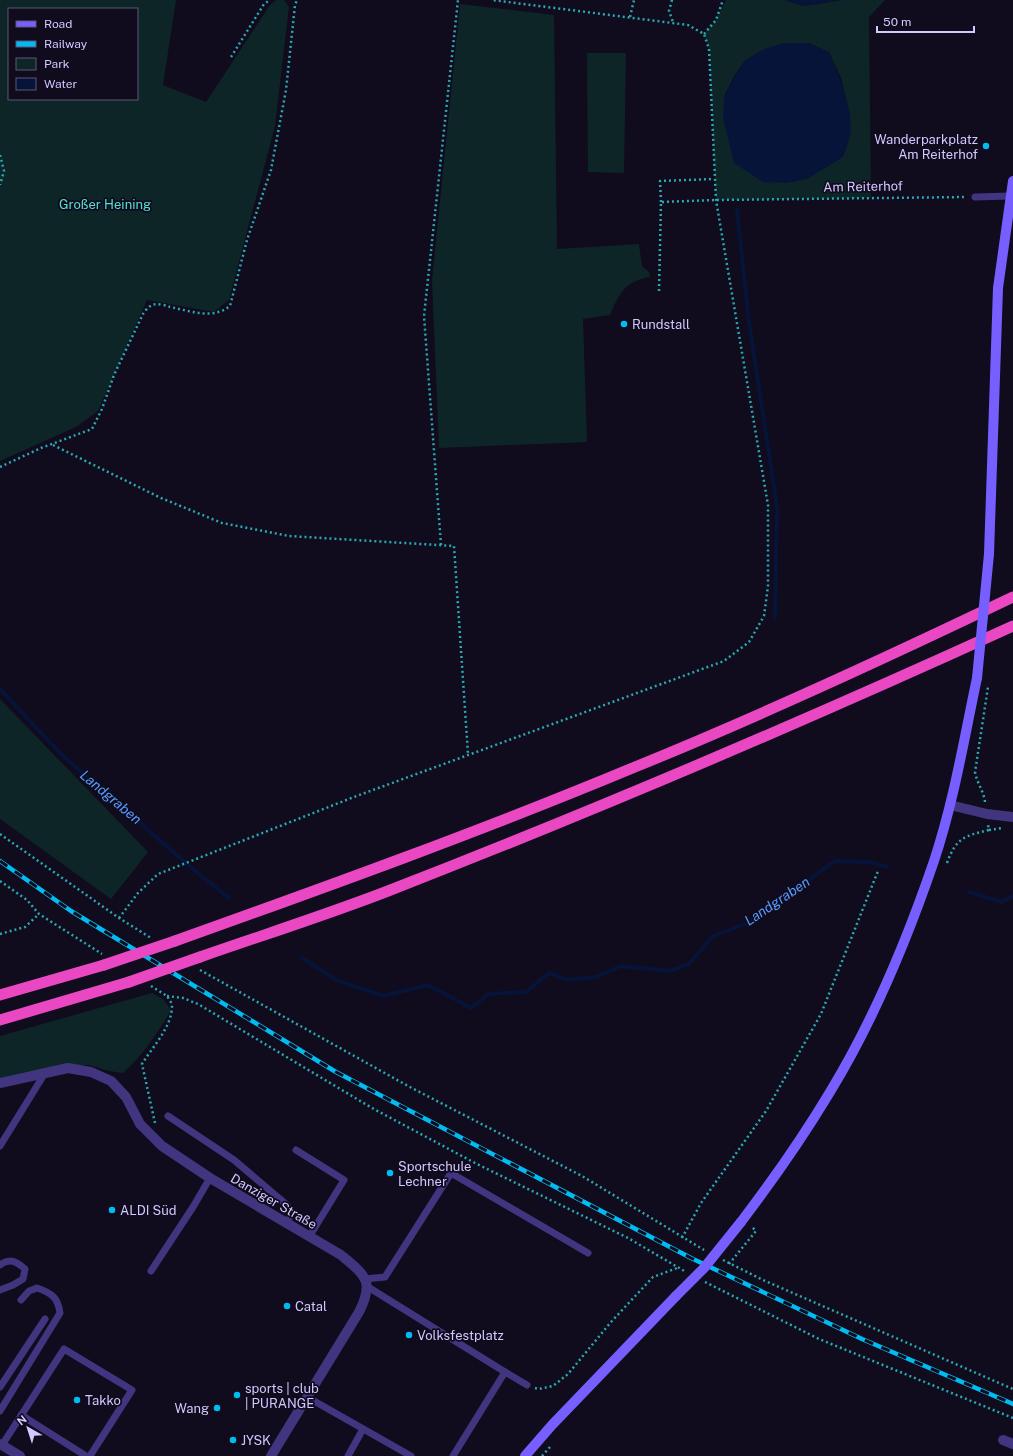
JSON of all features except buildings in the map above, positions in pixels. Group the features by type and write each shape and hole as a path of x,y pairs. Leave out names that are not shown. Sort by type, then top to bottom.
{"highway":[{"path":"0,995 104,965 374,870 635,768 854,673 1013,597"},
{"path":"0,1020 128,982 386,892 637,792 867,693 1013,626"}],"main road":[{"path":"525,1456 704,1268 741,1222 800,1140 831,1091 860,1039 901,951 934,860 950,805 977,678 989,554 998,288 1013,181"}],"street":[{"path":"950,805 987,814 1013,817"},
{"name":"Danziger Straße","path":"0,1083 68,1068 91,1072 111,1082 126,1097 140,1124 150,1136 162,1146 210,1178 341,1255 355,1267 366,1283"},
{"path":"271,1456 359,1312 365,1300 366,1283"},
{"path":"1003,1440 1013,1444"},
{"path":"1,1444 20,1456"}],"lane":[{"path":"975,197 1010,196"},
{"path":"0,1146 45,1073"},
{"path":"168,1116 234,1160 287,1205 291,1214 287,1224"},
{"path":"296,1150 344,1180 309,1237"},
{"path":"366,1283 385,1277 451,1173 588,1253"},
{"path":"151,1271 210,1178"},
{"path":"0,1265 7,1260 16,1262 25,1269 23,1278 14,1285 0,1290"},
{"path":"366,1283 527,1385"},
{"path":"0,1411 60,1314 59,1303 53,1296 37,1288 29,1292 21,1300"},
{"path":"0,1387 45,1319"},
{"path":"1,1444 64,1349 132,1390 90,1456"},
{"path":"453,1456 505,1372"},
{"path":"307,1397 411,1456"},
{"path":"21,1415 86,1456"},
{"path":"348,1456 363,1429"}],"path":[{"path":"231,57 264,4 270,0"},
{"path":"0,467 92,429 143,314 153,304 210,314 222,313 230,306 247,240 271,170 286,90 295,5 297,0"},
{"path":"441,545 424,316 458,0"},
{"path":"119,918 138,893 158,874 468,754 724,661 750,642 764,616 768,586 768,505 713,179 708,49 704,34 688,24 492,0"},
{"path":"630,17 634,0"},
{"path":"672,0 669,11 674,23"},
{"path":"704,34 716,20 723,0"},
{"path":"0,155 4,171 0,185"},
{"path":"659,291 660,181 713,179"},
{"name":"Am Reiterhof","path":"661,202 975,197"},
{"path":"52,445 161,498 222,523 288,536 454,546 468,754"},
{"path":"0,834 119,918 153,939"},
{"path":"682,1238 701,1203 766,1111 821,1014 878,871"},
{"path":"0,881 27,900 39,914 25,927 0,934"},
{"path":"200,969 408,1086 582,1176 709,1253"},
{"path":"156,1126 142,1064 170,1018 172,1004 167,996 183,998 198,1004 372,1108 475,1163 628,1238 691,1275"},
{"path":"729,1264 756,1231 751,1228"},
{"path":"716,1257 806,1299 1013,1389"},
{"path":"527,1385 539,1389 552,1386 568,1374 611,1322 653,1277 677,1268"},
{"path":"698,1279 819,1339 1013,1418"}],"green space":[{"name":"Großer Heining","path":"0,0 176,0 163,85 206,102 270,5 276,0 284,0 289,7 275,126 229,300 214,312 147,300 98,411 76,427 0,461"},
{"path":"726,0 785,0 804,6 841,0 885,0 869,17 871,198 716,200 709,49 704,34 716,20","holes":["785,43 808,43 829,52 841,78 850,117 724,97 740,67 753,56 761,51"]},
{"path":"460,4 554,15 557,249 639,244 642,266 649,272 650,277 634,282 624,290 610,315 583,319 587,442 439,448 432,280"},
{"path":"587,53 626,53 624,173 588,172"},
{"path":"0,699 148,852 111,899 0,819"},
{"path":"152,993 163,999 171,1010 150,1043 123,1073 109,1071 89,1065 66,1065 0,1081 0,1036"}],"water":[{"path":"785,0 841,0 804,6"},
{"path":"785,43 808,43 829,52 845,92 848,104 851,126 850,136 843,157 807,179 787,183 763,182 734,163 723,118 724,97 744,61 764,49"}],"waterway":[{"path":"737,210 749,322 777,507 775,618"},
{"name":"Landgraben","path":"0,689 62,755 194,870 229,898"},
{"name":"Landgraben","path":"302,958 338,981 383,996 428,985 471,1008 488,994 526,992 549,973 569,980 596,977 621,966 670,971 689,964 713,936 748,923 835,861 870,862 887,867"},
{"name":"Landgraben","path":"969,892 1002,902 1013,896"}],"railway":[{"path":"0,861 71,911 336,1072 691,1258 862,1339 1013,1404"}],"place":[{"name":"Wanderparkplatz Am Reiterhof","path":"986,146"},
{"name":"Rundstall","path":"624,324"},
{"name":"Sportschule Lechner","path":"390,1173"},
{"name":"ALDI Süd","path":"112,1210"},
{"name":"Catal","path":"287,1306"},
{"name":"Volksfestplatz","path":"409,1335"},
{"name":"sports | club | PURANGE","path":"237,1395"},
{"name":"Takko","path":"77,1400"},
{"name":"Wang","path":"217,1408"},
{"name":"JYSK","path":"233,1440"}]}
